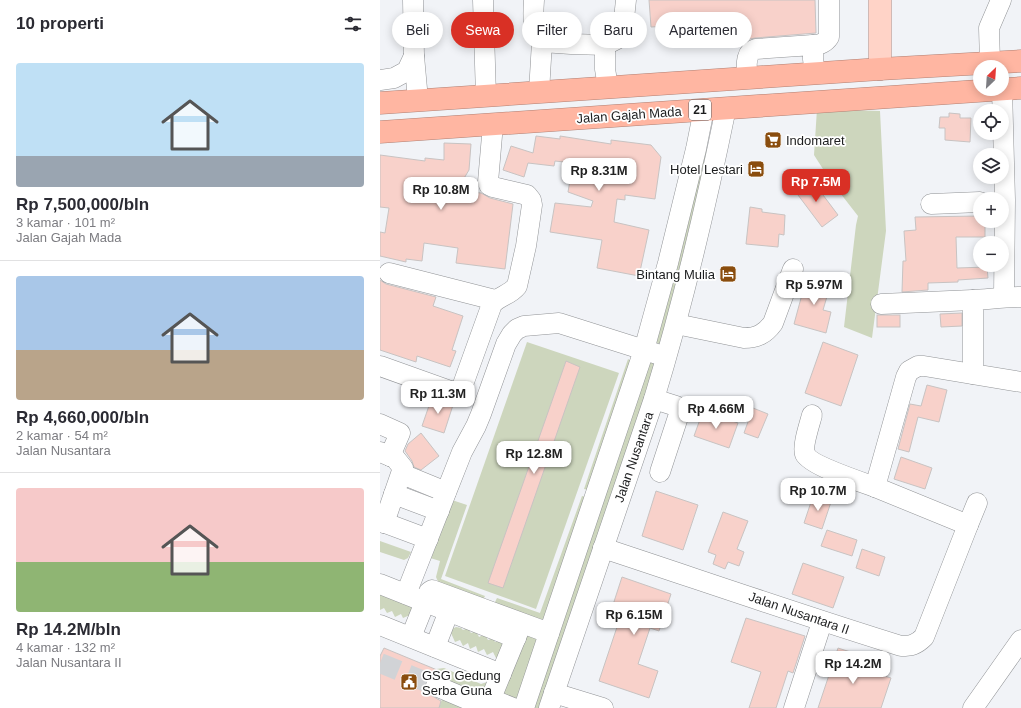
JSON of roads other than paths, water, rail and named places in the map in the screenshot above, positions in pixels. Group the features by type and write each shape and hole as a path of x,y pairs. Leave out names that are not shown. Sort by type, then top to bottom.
{"highway":[{"name":"21","path":"1009,62 1021,61"},
{"name":"21","path":"380,103 815,73 973,64"},
{"name":"Jalan Gajah Mada","path":"1009,89 1021,88"},
{"name":"Jalan Gajah Mada","path":"380,132 973,91"}],"main road":[{"path":"880,0 880,69"}],"street":[{"path":"413,0 414,56 418,100"},
{"path":"483,0 486,96"},
{"path":"533,12 534,0"},
{"path":"625,12 626,0"},
{"path":"746,78 748,56 752,50 820,45 825,42 829,37 828,0"},
{"path":"990,60 989,28 1000,0"},
{"path":"814,45 813,59 815,73"},
{"path":"539,92 542,48"},
{"path":"605,48 605,69 608,87"},
{"path":"380,80 394,78 407,71 414,56"},
{"path":"1002,96 1008,192"},
{"name":"Jalan Nusantara","path":"551,700 654,400 667,357 694,252 726,108"},
{"name":"Jalan Nusantara","path":"524,708 644,350 668,263 696,149 704,109"},
{"path":"380,366 450,391 458,392 461,390 489,310 495,300 514,290 517,286 526,246 532,205 531,200 527,195 489,185 493,124"},
{"path":"881,304 1000,299 1013,297 1009,200"},
{"path":"931,204 973,202"},
{"path":"676,324 744,338 754,338 762,335 773,323 793,269"},
{"path":"389,273 495,300"},
{"path":"973,300 973,374"},
{"path":"406,594 466,444 481,414 506,344 512,334 524,326 559,323 667,357"},
{"path":"874,487 909,370 918,366 924,366 1017,381"},
{"path":"654,400 676,406 680,411 660,472"},
{"path":"812,414 804,448 805,455 813,462 824,468 968,525"},
{"path":"380,424 399,432 387,448 403,468 402,474 382,522 428,539"},
{"path":"402,474 446,492"},
{"path":"394,494 439,511"},
{"name":"Jalan Nusantara II","path":"603,548 822,622 901,646 917,644 924,637 977,503"},
{"path":"380,584 449,611 519,630 549,633"},
{"path":"411,638 429,592 434,590 519,630"},
{"path":"435,647 449,611"},
{"path":"794,708 822,622"},
{"path":"380,625 501,674"},
{"path":"489,705 519,630"},
{"path":"973,708 1021,640"},
{"path":"436,686 489,705 513,708"},
{"path":"551,700 603,708"}],"tunnel":[{"path":"380,663 436,686"}],"place":[{"name":"Indomaret","path":"773,140"},
{"name":"Hotel Lestari","path":"756,169"},
{"name":"Bintang Mulia","path":"728,274"},
{"name":"GSG Gedung Serba Guna","path":"409,682"}]}
